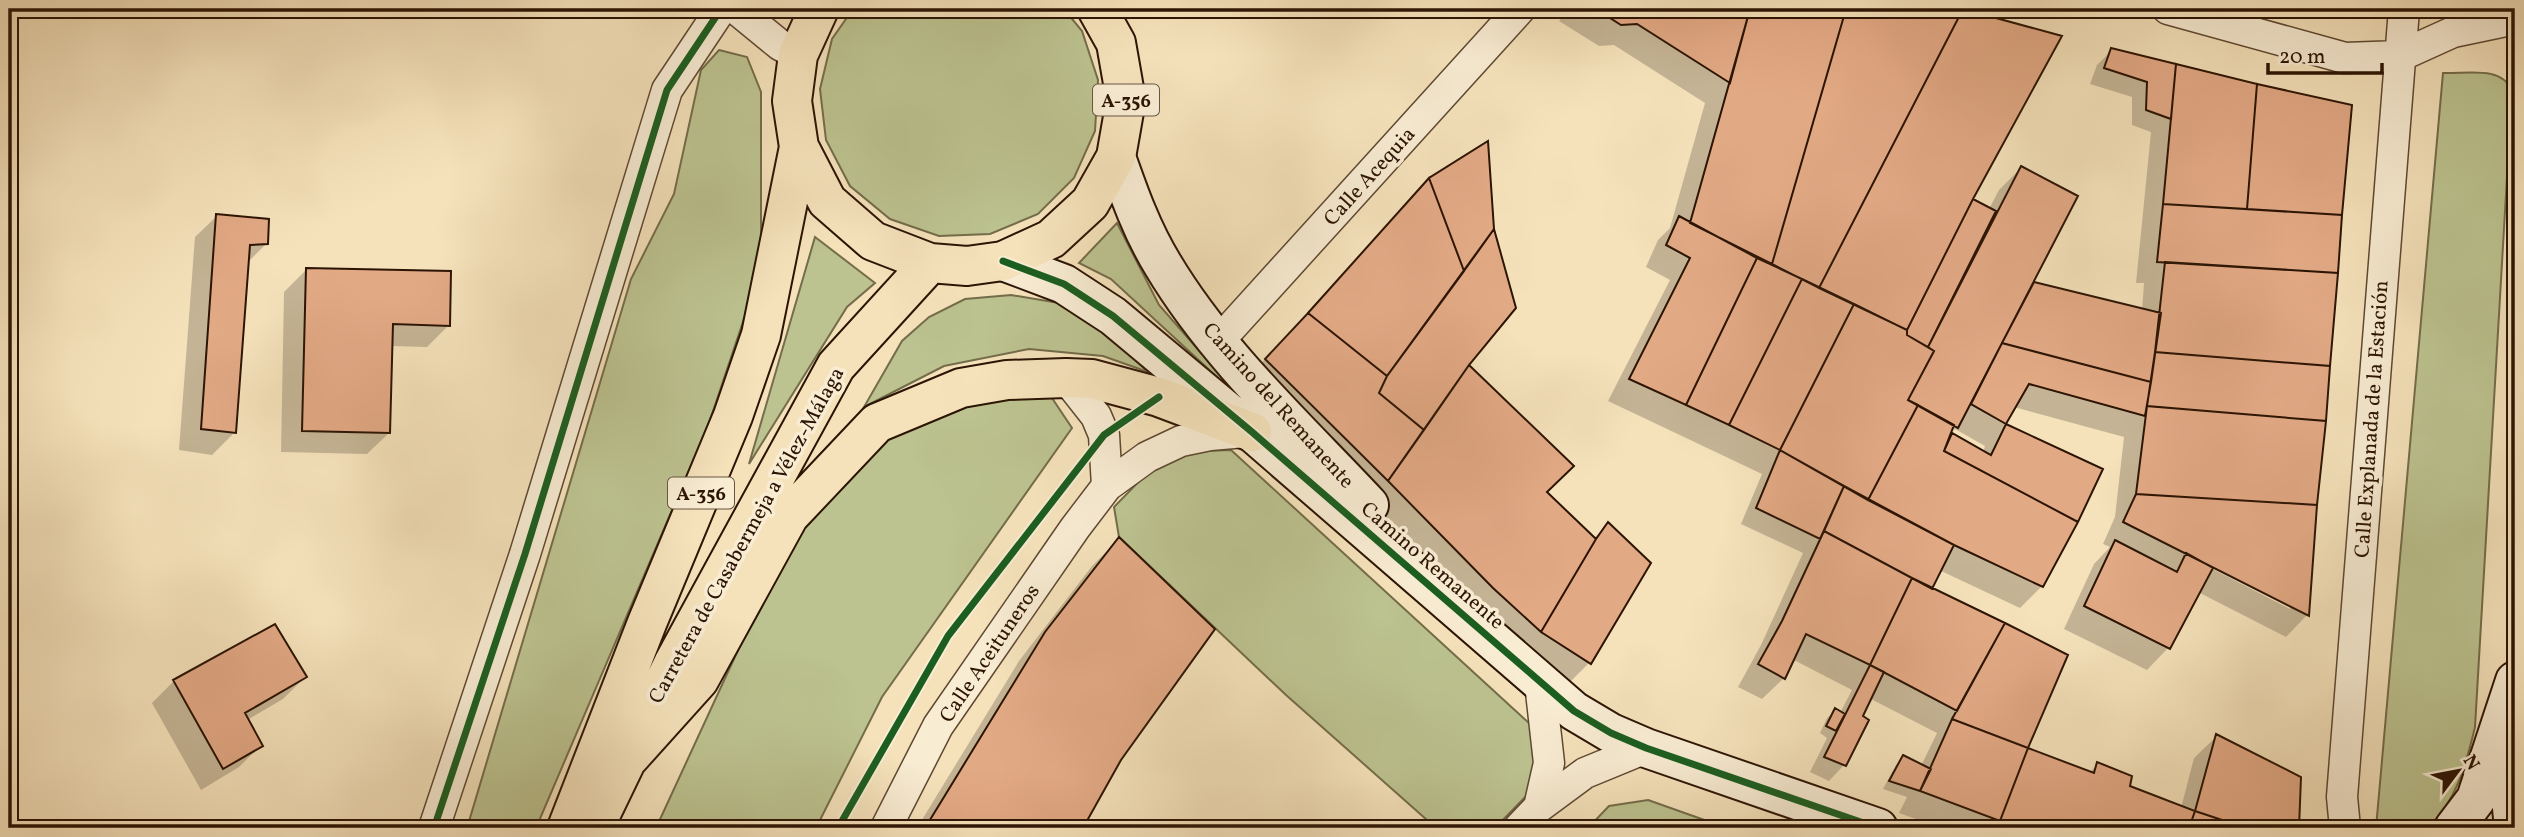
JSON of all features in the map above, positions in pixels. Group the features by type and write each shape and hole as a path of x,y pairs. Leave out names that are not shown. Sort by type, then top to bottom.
{"main road":[{"name":"A-356","path":"819,9 798,55 792,101 800,147 827,201 873,242 930,263 967,266 1003,261 1051,239 1090,203 1116,157 1126,100 1122,26 1097,9"},
{"name":"Carretera de Casabermeja a Vélez-Málaga","path":"567,828 733,416 761,335 800,147"},
{"name":"Carretera de Casabermeja a Vélez-Málaga","path":"594,828 674,662 836,366 930,263"},
{"path":"627,760 699,680 789,516 877,422 961,388 1007,380 1066,378 1092,379 1159,397 1252,432"}],"street":[{"path":"435,825 525,554 667,90 721,9"},
{"path":"736,9 780,45 798,55"},
{"name":"Calle Acequia","path":"1217,343 1520,9"},
{"path":"2168,9 2345,58 2400,56 2453,32 2515,19"},
{"name":"Calle Explanada de la Estación","path":"2345,828 2342,797 2404,9"},
{"name":"Camino del Remanente","path":"1116,157 1145,232 1163,266 1217,343 1512,657"},
{"name":"Camino Remanente","path":"1003,261 1064,285 1113,316 1252,432 1574,711 1601,728 1646,748 1878,828"},
{"path":"1066,378 1096,416 1104,435 1107,486"},
{"name":"Calle Aceituneros","path":"886,828 938,726 1107,486 1147,457 1181,441 1210,435 1252,432"},
{"path":"2454,828 2476,799 2515,681"},
{"path":"1539,807 1549,763 1540,684"},
{"path":"1519,828 1539,807 1585,773 1646,748"},
{"path":"2514,828 2512,807 2515,757"}],"green space":[{"path":"853,9 1064,9 1082,31 1098,80 1095,131 1074,178 1038,214 990,234 939,236 890,219 850,186 826,140 820,89 832,39"},
{"path":"719,50 747,57 761,92 761,268 708,426 536,828 467,828 631,279 674,194 701,70"},
{"path":"2443,73 2492,74 2500,77 2512,91 2475,727 2464,768 2453,794 2428,828 2376,828"},
{"path":"1117,223 1159,305 1244,402 1111,279 1079,263"},
{"path":"815,237 875,283 847,307 749,464"},
{"path":"1011,295 1059,303 1105,331 1148,372 1103,356 1029,349 944,366 864,407 902,341 929,317 965,299"},
{"path":"1048,392 1072,428 882,697 816,828 656,828 739,648 805,518 869,445 945,408"},
{"path":"1231,450 1530,724 1536,757 1536,786 1495,828 1436,828 1286,695 1119,537 1114,507 1154,466 1178,452"},
{"path":"1648,800 1727,828 1588,828 1609,806"}],"building":[{"path":"1596,9 1750,9 1730,83 1637,24 1621,25"},
{"path":"1750,9 1846,9 1772,264 1690,223"},
{"path":"1846,9 1963,9 1819,288 1772,264"},
{"path":"1963,9 2062,36 1973,199 1907,330 1819,288"},
{"path":"2111,48 2176,64 2171,119 2146,110 2147,82 2104,68"},
{"path":"2176,64 2257,84 2247,209 2163,204"},
{"path":"2257,84 2352,105 2342,215 2247,209"},
{"path":"1488,141 1494,229 1464,271 1429,178"},
{"path":"2021,166 2078,196 1958,428 1908,400 1934,351 1928,347"},
{"path":"1429,178 1464,271 1387,376 1308,313"},
{"path":"1973,199 1996,211 1928,347 1907,335 1907,330"},
{"path":"2163,204 2342,215 2338,273 2157,262"},
{"path":"216,214 269,219 268,244 250,245 236,433 201,429"},
{"path":"1679,216 1757,258 1686,405 1629,379 1690,258 1666,245"},
{"path":"1494,229 1516,308 1469,365 1424,430 1379,393 1387,376"},
{"path":"1757,258 1802,279 1729,425 1686,405"},
{"path":"2165,262 2338,273 2330,366 2155,352"},
{"path":"306,268 451,271 450,326 393,324 390,433 302,431"},
{"path":"1802,279 1854,304 1780,450 1729,425"},
{"path":"2034,282 2161,313 2151,382 2002,343"},
{"path":"1854,304 1907,330 1907,335 1934,351 1908,400 1918,405 1868,500 1780,450"},
{"path":"1308,313 1387,376 1379,393 1424,430 1388,481 1265,359"},
{"path":"2002,343 2151,382 2145,416 2029,384 2006,424 1971,404"},
{"path":"2155,352 2330,366 2326,421 2147,406"},
{"path":"1469,365 1574,466 1547,492 1596,539 1541,632 1493,588 1388,481"},
{"path":"1918,405 1954,425 1944,451 2078,522 2043,587 1868,500"},
{"path":"2147,406 2326,421 2317,505 2136,494"},
{"path":"2006,424 2103,469 2078,522 1944,451 1952,433 1991,455"},
{"path":"1780,450 1844,486 1820,539 1756,508"},
{"path":"1844,486 1954,545 1932,589 1824,531"},
{"path":"2136,494 2317,505 2309,616 2123,522"},
{"path":"1608,522 1651,563 1591,664 1541,632"},
{"path":"1824,531 1912,578 1870,665 1806,634 1785,679 1758,664 1782,621"},
{"path":"1119,537 1215,629 1121,760 1083,828 925,828 1045,632"},
{"path":"2115,540 2177,572 2186,553 2213,568 2170,649 2084,606"},
{"path":"1912,578 2005,623 1957,711 1870,665"},
{"path":"2005,623 2068,655 2028,748 1952,719"},
{"path":"275,624 307,677 245,713 263,746 223,769 173,680"},
{"path":"1870,665 1884,672 1863,716 1869,720 1846,766 1824,757"},
{"path":"1835,708 1845,714 1836,731 1826,726"},
{"path":"1952,719 2028,748 2000,821 1920,791"},
{"path":"2216,734 2301,777 2299,828 2246,828 2195,811"},
{"path":"2028,748 2094,773 2097,762 2132,776 2130,786 2195,811 2189,828 2020,828 2000,821"},
{"path":"1903,755 1931,769 1920,791 1889,781"},
{"path":"2195,811 2246,828 2189,828"}],"cycle path":[{"path":"435,825 525,554 667,90 721,9"},
{"path":"1003,261 1064,284 1113,316 1252,432 1574,711 1611,733 1646,748 1878,828"},
{"path":"838,828 948,636 1104,435 1159,397"}]}
